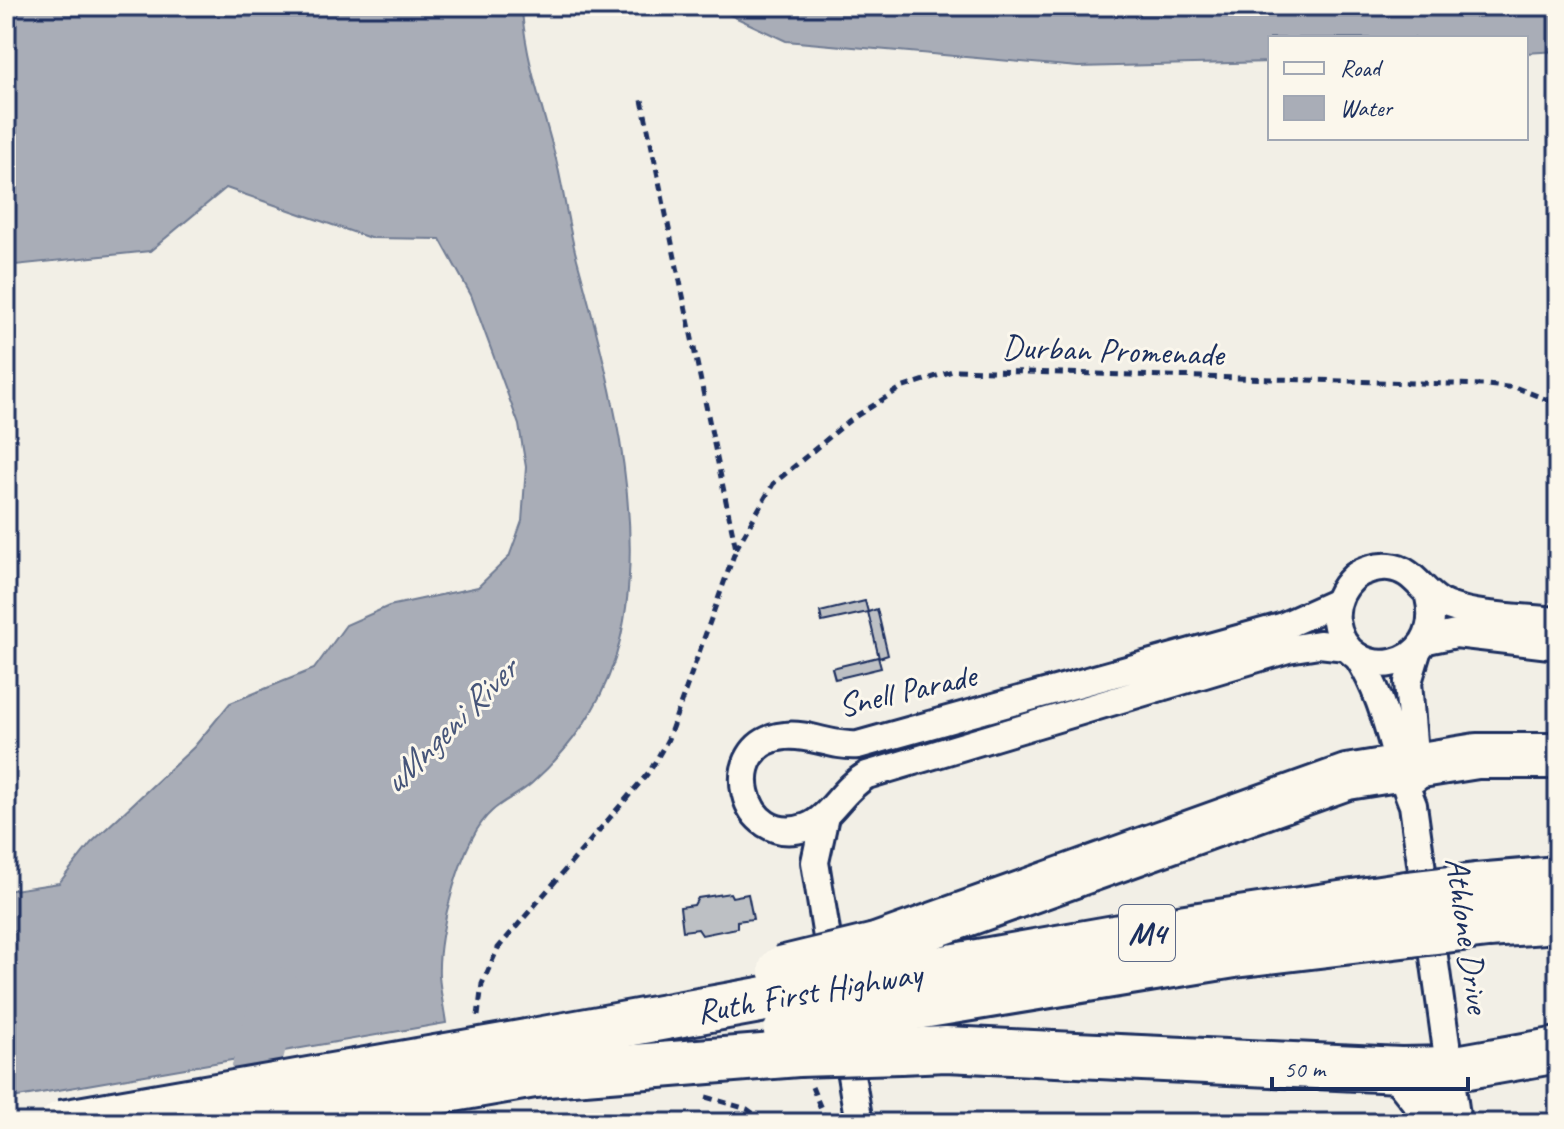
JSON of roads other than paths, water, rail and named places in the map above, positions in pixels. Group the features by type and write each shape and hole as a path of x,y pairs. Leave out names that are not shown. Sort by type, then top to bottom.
{"highway":[{"path":"541,1051 889,996 1347,777 1410,780 1477,756 1558,756"},
{"name":"Ruth First Highway","path":"62,1123 1409,914 1482,906 1558,879"},
{"name":"Ruth First Highway","path":"1482,906 1558,920"},
{"path":"889,996 946,1049 1401,1070 1451,1069 1558,1050"},
{"name":"Ruth First Highway","path":"257,1123 541,1051"},
{"path":"1401,1070 1425,1100 1432,1123"}],"street":[{"path":"1422,646 1433,612 1429,597 1420,583 1390,567 1373,568 1357,574 1345,586 1337,602 1335,617 1352,652 1388,664 1422,646 1456,634 1558,646"},
{"path":"1429,597 1462,610 1558,621"},
{"name":"Snell Parade","path":"1337,602 1281,627 858,745 841,746 786,735 759,747 750,758 743,785 754,813 764,822 791,831 806,828 825,816 846,788 867,775 1288,649 1319,644 1352,652"},
{"name":"Athlone Drive","path":"1422,646 1408,682 1410,780 1457,1123"},
{"name":"Athlone Drive","path":"1352,652 1382,702 1410,780"},
{"path":"825,816 815,850 815,862 859,1123"}],"water":[{"path":"6,6 550,6 522,11 524,30 614,407 623,458 630,561 626,611 609,677 582,727 532,783 492,811 470,842 453,888 439,957 446,1023 6,1099 6,891 59,883 91,843 194,747 230,703 314,669 346,625 389,606 478,587 509,557 522,521 526,467 519,425 471,295 440,239 370,238 226,188 150,251 6,266"},
{"path":"711,6 1558,6 1558,51 1528,53 1528,36 1268,36 1268,62 1078,67 786,41"}],"waterway":[{"name":"uMngeni River","path":"252,1123 254,1076 276,991"}]}
